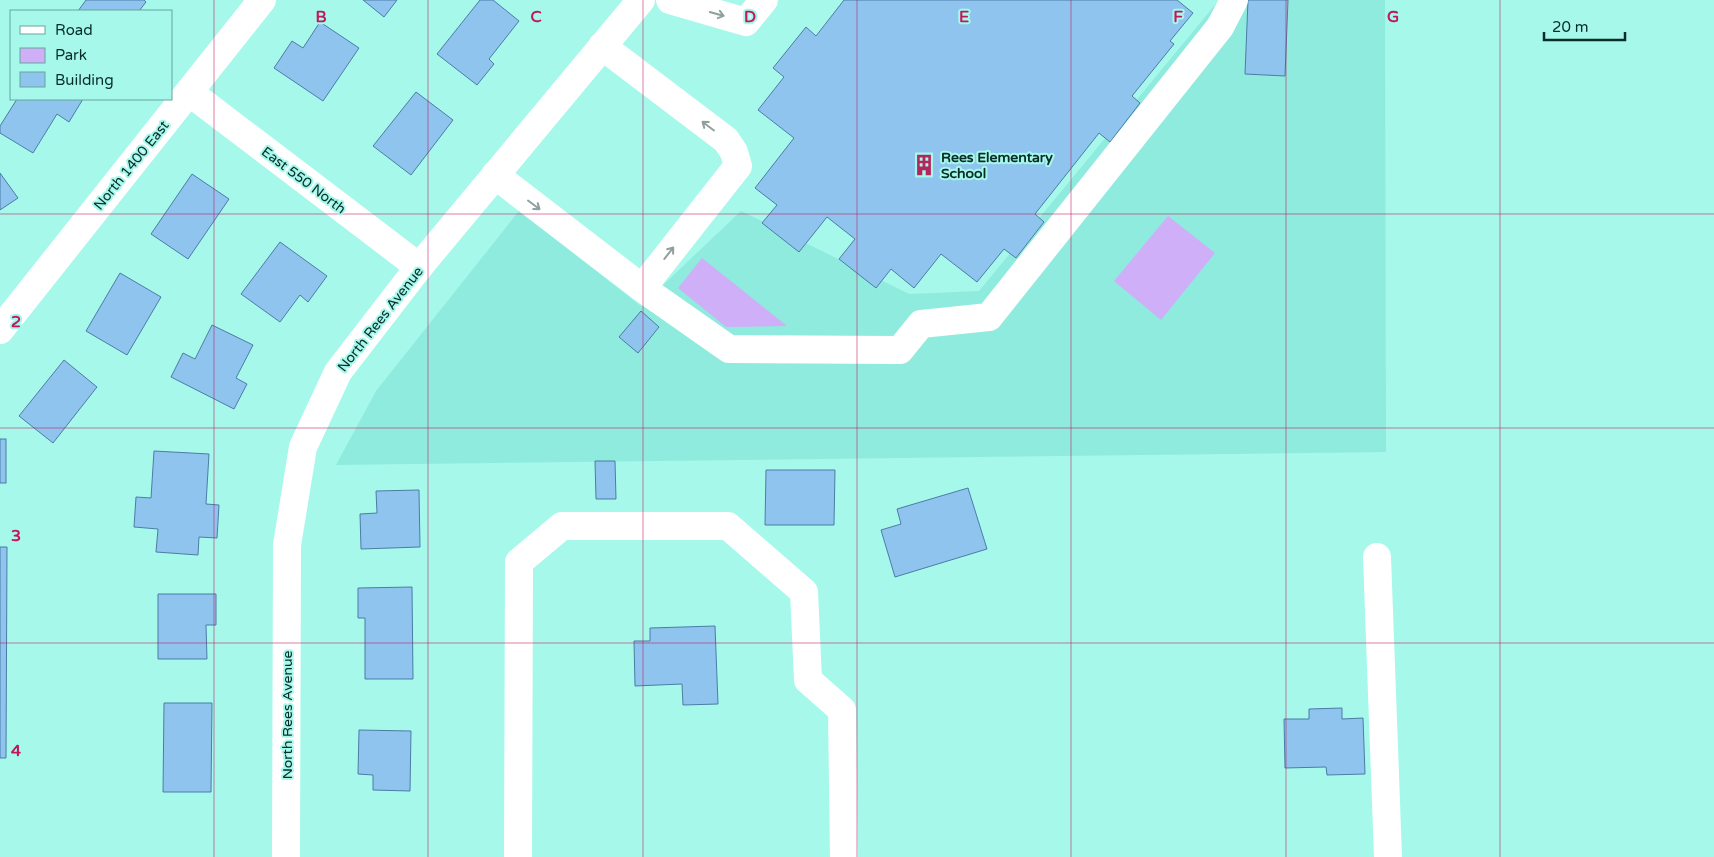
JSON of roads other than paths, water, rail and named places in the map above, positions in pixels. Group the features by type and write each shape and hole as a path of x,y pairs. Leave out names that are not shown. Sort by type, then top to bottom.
{"street":[{"name":"North 1400 East","path":"0,330 262,0"},
{"name":"North Rees Avenue","path":"286,857 287,545 303,446 338,372 419,267 641,0"},
{"path":"670,0 746,22 764,0"},
{"path":"495,175 642,288 729,349 900,350 921,324 989,317 1220,27 1234,0"},
{"path":"602,46 726,140 734,152 738,166 642,288"},
{"name":"East 550 North","path":"189,92 419,267"},
{"path":"518,857 519,562 562,526 728,526 804,592 808,680 842,710 844,857"},
{"path":"1377,557 1388,857"}],"place":[{"name":"Rees Elementary School","path":"924,165"}]}
